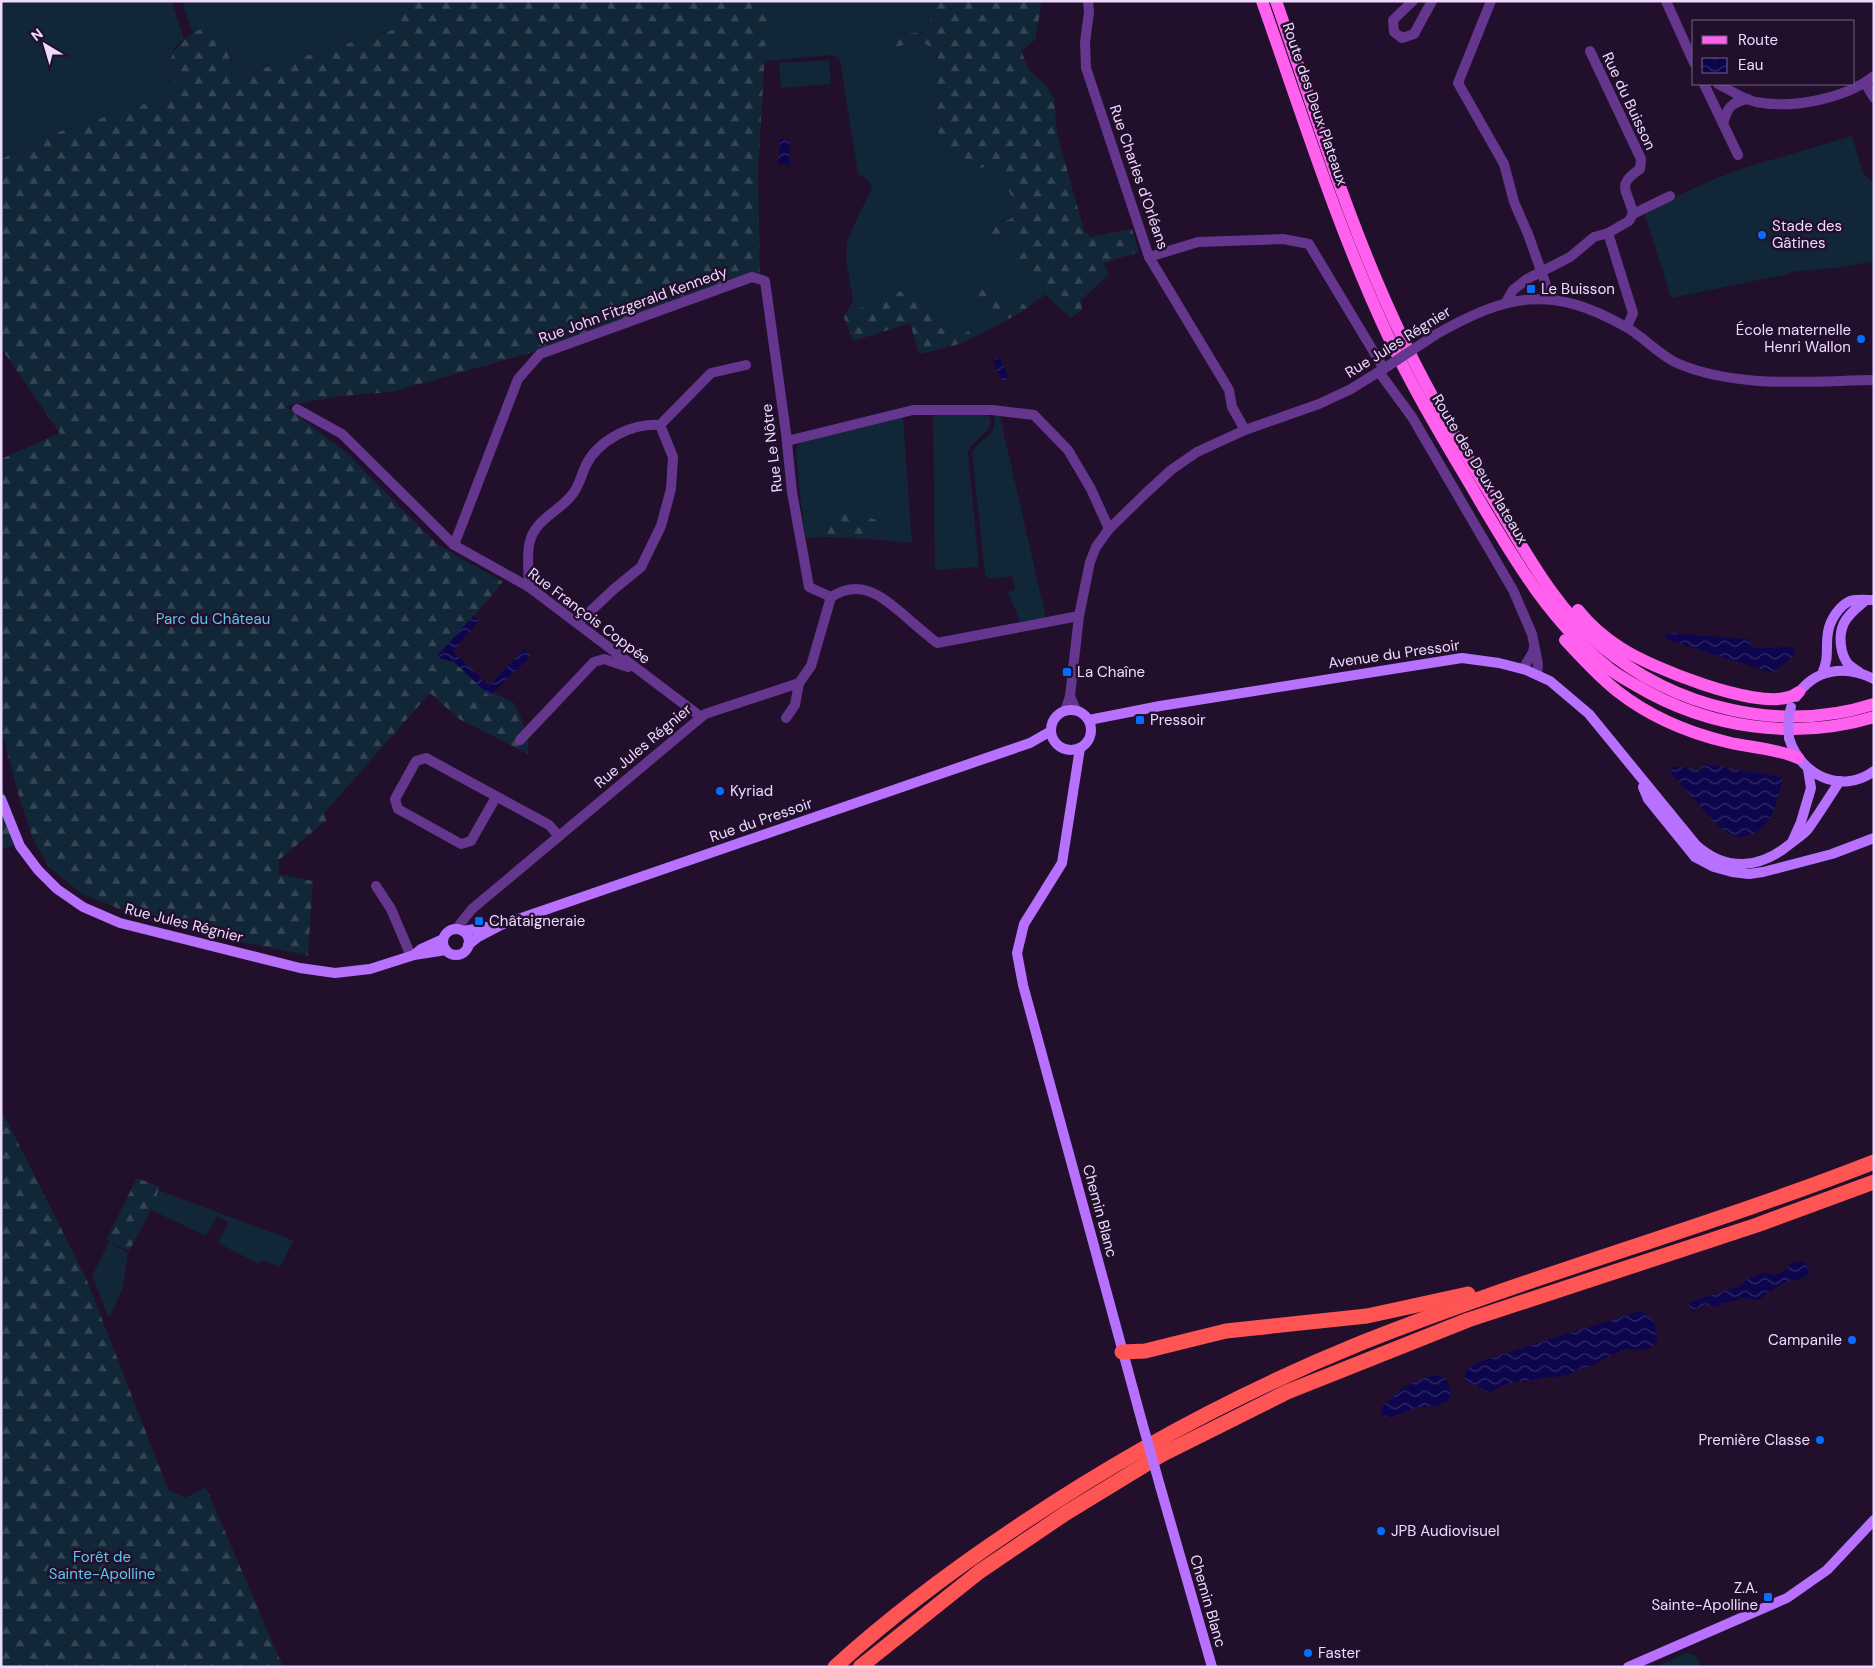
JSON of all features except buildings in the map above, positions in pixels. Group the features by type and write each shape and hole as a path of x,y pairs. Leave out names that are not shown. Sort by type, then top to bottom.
{"highway":[{"path":"835,1667 912,1602 969,1559 1057,1500 1154,1441 1278,1379 1424,1319 1753,1208 1874,1162"},
{"path":"860,1667 979,1572 1066,1513 1161,1455 1287,1392 1468,1320 1757,1225 1874,1182"},
{"path":"1122,1352 1145,1351 1226,1332 1367,1316 1431,1303 1490,1288 1516,1287"}],"main road":[{"name":"Route des Deux Plateaux","path":"1262,1 1344,234 1374,308 1417,394 1521,569 1564,628 1613,672 1673,705 1704,716 1736,724 1766,728 1833,726 1874,717"},
{"name":"Route des Deux Plateaux","path":"1276,1 1349,209 1374,275 1403,339 1426,386 1480,477 1547,584 1574,619 1611,654 1648,679 1676,693 1708,704 1740,712 1777,716 1826,714 1874,704"},
{"path":"1480,477 1496,492 1550,577 1580,614 1607,639 1623,650 1648,663 1703,685 1733,693 1763,699 1788,698 1799,692"},
{"path":"1521,569 1526,588 1561,635 1593,670 1618,692 1669,722 1698,734 1786,753 1798,758"}],"street":[{"name":"Rue Charles d'Orléans","path":"1088,1 1089,12 1085,42 1086,68 1149,257 1229,390 1232,407 1245,430"},
{"path":"1413,1 1393,20 1394,32 1402,38 1414,34 1432,1"},
{"path":"1492,1 1458,83 1504,164 1514,202 1528,234 1551,299"},
{"path":"1666,1 1692,58"},
{"name":"Rue du Buisson","path":"1590,51 1641,159 1640,169 1627,179 1624,185 1633,214"},
{"path":"1720,85 1755,102 1787,104 1824,100 1865,83 1874,76"},
{"path":"1865,83 1874,98"},
{"path":"1704,85 1738,155"},
{"path":"1723,124 1726,112 1732,104 1748,99"},
{"path":"1506,302 1513,290 1527,279 1570,257 1594,237 1608,233 1629,221 1633,214 1670,196"},
{"path":"1608,233 1633,313 1627,327"},
{"path":"1149,257 1198,242 1283,240 1309,244 1479,529 1516,598 1527,620 1535,646 1538,664 1537,675"},
{"name":"Rue John Fitzgerald Kennedy","path":"454,545 518,379 540,354 752,277 765,281"},
{"name":"Rue Le Nôtre","path":"765,281 787,441 792,492 809,587 831,597"},
{"name":"Rue Jules Régnier","path":"1070,711 1079,616 1090,562 1096,547 1109,529 1171,470 1197,452 1245,430 1319,404 1351,389 1461,320 1506,302 1527,298 1551,299 1582,306 1627,327 1678,363 1731,379 1790,381 1874,380"},
{"path":"529,587 529,542 535,528 571,497 586,464 596,451 606,441 621,433 646,424 660,425 712,373 746,364"},
{"name":"Rue François Coppée","path":"297,410 342,434 454,545 529,587 701,717"},
{"path":"787,441 913,410 992,410 1034,415 1068,450 1092,489 1109,529"},
{"path":"578,623 614,589 641,568 661,526 671,489 673,457 660,425"},
{"path":"786,718 795,704 799,683 811,666 831,597 840,591 851,589 866,590 883,598 937,643 1079,616"},
{"path":"1822,674 1827,663 1828,634 1833,618 1841,608 1851,601 1870,600"},
{"path":"1870,600 1850,614 1843,624 1841,648 1849,664 1874,679"},
{"path":"1523,669 1535,646"},
{"name":"Avenue du Pressoir","path":"1089,720 1160,706 1462,658 1499,663 1523,669 1550,681 1589,714 1689,838 1703,852 1712,857 1735,864 1751,864 1768,860 1807,831 1840,781"},
{"path":"520,740 594,662 604,659 612,660 638,671"},
{"path":"1860,672 1842,670 1822,674 1807,684 1799,692 1791,707 1788,720 1789,738 1798,758 1808,769 1822,777 1849,781 1872,776"},
{"name":"Rue Jules Régnier","path":"460,930 472,909 705,714 799,683"},
{"path":"1068,750 1080,748 1085,744 1091,732 1089,720 1086,716 1070,711 1055,719 1052,731 1057,744 1068,750 1076,768"},
{"name":"Avenue du Pressoir","path":"1091,732 1110,716"},
{"name":"Rue du Pressoir","path":"468,945 478,937 501,925 1030,743 1052,731"},
{"name":"Rue du Pressoir","path":"1030,743 1057,744"},
{"name":"Chemin Blanc","path":"1080,748 1062,863 1024,924 1017,953 1023,985 1122,1352 1212,1667"},
{"path":"496,797 471,841 461,844 398,809 395,799 416,761 426,758 549,825 559,836"},
{"path":"1791,843 1801,822 1811,788 1808,769"},
{"name":"Avenue du Pressoir","path":"1639,777 1648,799 1695,856 1714,867 1732,872 1749,874 1780,868 1832,854 1874,838"},
{"name":"Rue Jules Régnier","path":"1,799 20,846 38,870 57,889 83,907 101,916 120,923 300,968 335,973 370,969 412,955"},
{"path":"376,886 391,909 412,955"},
{"name":"Rue du Pressoir","path":"460,930 501,925"},
{"path":"412,955 443,939 448,932 460,930 468,937 468,945 460,954 453,954 446,950 443,939"},
{"path":"412,955 446,950"},
{"path":"1628,1667 1788,1598 1827,1570 1874,1520"}],"green space":[{"path":"1,1 172,1 184,39 174,48 172,79 179,93 43,137 26,148 1,159"},
{"path":"182,1 413,1 404,11 393,30 264,68 247,77 232,75 229,50 195,30 192,32"},
{"name":"Parc du Château","path":"413,1 771,1 768,3 758,170 760,275 547,348 392,392 340,396 285,406 346,452 438,545 503,582 447,648 489,690 514,703 528,740 528,754 459,719 430,693 325,812 326,821 279,860 279,874 313,881 308,956 155,923 82,894 48,866 33,839 20,800 1,729 1,459 60,433 1,348 1,159 26,148 43,137 178,93 171,71 171,59 178,47 196,31 211,28 227,49 232,75 247,77 264,68 393,30 404,11"},
{"path":"934,1 927,32 900,34 893,49 907,44 919,43 929,47 934,52 938,59 936,124 984,167 995,169 1011,195 1015,210 1011,219 1000,222 996,243 1017,233 1020,240 1019,261 1045,295 1027,308 1022,302 1007,302 975,293 982,304 1002,312 1009,319 973,338 968,331 948,337 919,295 911,297 903,291 845,315 853,300 846,261 847,242 872,189 869,181 858,174 840,61 833,55 764,61 768,2"},
{"path":"934,1 1042,1 1035,40 1021,51 1029,70 1045,84 1054,98 1057,134 1084,230 1091,237 1132,229 1139,252 1104,263 1109,274 1081,300 1082,310 1071,318 1021,266 1017,254 1020,240 1017,233 996,243 986,234 988,226 1011,219 1015,210 1011,195 995,169 984,167 969,171 963,168 943,146 936,124 938,59 934,52 919,42 913,42 893,49 889,45 890,37 900,34 927,32"},
{"path":"829,60 831,84 781,88 779,63"},
{"name":"Stade des Gâtines","path":"1852,136 1863,173 1874,183 1874,261 1842,267 1790,272 1789,274 1671,298 1644,212 1709,181 1744,168"},
{"path":"980,280 990,283 1007,302 1022,302 1027,308 1009,319 1002,312 982,304 974,293"},
{"path":"903,290 911,296 919,295 948,337 969,331 973,338 960,344 919,354 910,323 853,341 844,318 845,315"},
{"path":"999,412 1046,618 1020,622 1008,592 1015,590 1012,576 992,579 985,574 972,453 991,434 994,413"},
{"path":"933,413 988,413 991,423 968,451 979,567 935,570"},
{"path":"903,417 912,543 882,540 883,521 830,511 827,537 806,538 796,449 800,442"},
{"path":"830,510 883,521 882,540 827,537"},
{"path":"1,783 24,843 1,849"},
{"name":"Forêt de Sainte-Apolline","path":"1,1109 86,1278 168,1489 185,1498 206,1487 283,1667 1,1667"},
{"path":"137,1178 160,1187 151,1210 129,1251 109,1242 107,1238"},
{"path":"158,1190 292,1240 293,1242 280,1267 262,1260 259,1264 220,1244 219,1240 228,1224 227,1221 217,1217 206,1236 151,1210"},
{"path":"109,1242 128,1253 123,1287 111,1315 108,1317 93,1274"},
{"path":"1686,1653 1696,1656 1701,1667 1655,1667"}],"water":[{"path":"780,139 790,140 789,165 778,164"},
{"path":"1000,357 1009,378 1002,381 993,360"},
{"path":"473,616 479,621 453,651 489,686 524,649 531,656 490,696 454,662 439,658 438,655"},
{"path":"1667,633 1748,639 1752,648 1793,647 1796,654 1773,673 1666,639"},
{"path":"1703,764 1782,777 1777,802 1766,824 1747,836 1737,836 1720,828 1670,772 1673,766 1700,770"},
{"path":"1798,1261 1806,1263 1810,1272 1804,1278 1784,1282 1758,1300 1742,1298 1713,1307 1705,1304 1701,1308 1696,1307 1694,1313 1688,1304 1738,1287 1750,1278 1763,1273 1775,1275 1788,1269 1791,1263"},
{"path":"1640,1311 1651,1319 1655,1326 1657,1340 1651,1348 1643,1350 1624,1349 1586,1368 1577,1369 1569,1375 1508,1383 1489,1393 1481,1387 1465,1381 1465,1374 1468,1369 1478,1362"},
{"path":"1438,1375 1446,1379 1452,1393 1447,1402 1436,1406 1417,1407 1392,1417 1381,1416 1382,1407 1404,1387 1426,1377"}],"place":[{"name":"Stade des Gâtines","path":"1762,235"},
{"name":"Le Buisson","path":"1531,289"},
{"name":"École maternelle Henri Wallon","path":"1861,339"},
{"name":"La Chaîne","path":"1067,672"},
{"name":"Pressoir","path":"1140,720"},
{"name":"Kyriad","path":"720,791"},
{"name":"Châtaigneraie","path":"479,921"},
{"name":"Campanile","path":"1852,1340"},
{"name":"Première Classe","path":"1820,1440"},
{"name":"JPB Audiovisuel","path":"1381,1531"},
{"name":"Z.A. Sainte-Apolline","path":"1768,1597"},
{"name":"Faster","path":"1308,1653"}]}
